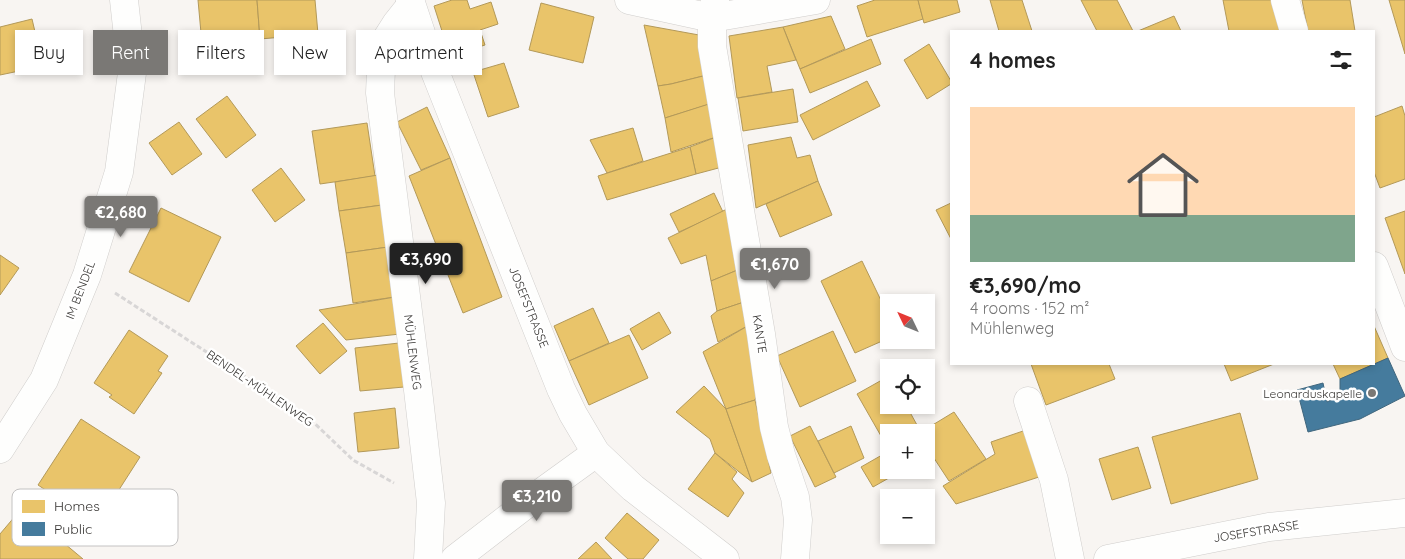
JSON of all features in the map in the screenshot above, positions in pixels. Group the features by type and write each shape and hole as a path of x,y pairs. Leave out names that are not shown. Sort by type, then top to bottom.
{"street":[{"name":"IM BENDEL","path":"0,449 44,380 87,275 119,172 132,73 124,0"},
{"path":"629,0 714,9 816,0"},
{"path":"1285,0 1294,30"},
{"name":"JOSEFSTRASSE","path":"411,2 428,54 561,389 573,414 596,453 633,488 726,559"},
{"name":"MÜHLENWEG","path":"411,2 382,46 380,93 431,503 428,559"},
{"name":"KANTE","path":"714,9 712,46 761,334 774,427 781,455 796,497 798,520 796,559"},
{"path":"1375,269 1404,345"},
{"path":"1028,401 1054,480 1070,559"},
{"path":"455,559 596,453"},
{"name":"JOSEFSTRASSE","path":"1108,559 1270,527 1405,513"}],"path":[{"name":"BENDEL-MÜHLENWEG","path":"87,275 309,418 352,460 431,503"}],"building: Homes":[{"path":"198,0 257,0 259,30 201,30"},
{"path":"257,0 315,0 318,30 274,30 274,38 264,39 264,30 259,30"},
{"path":"452,0 467,0 470,9 491,2 498,24 480,30 442,30 434,6"},
{"path":"875,0 918,0 923,19 867,37 857,6"},
{"path":"918,0 957,0 960,12 924,23"},
{"path":"990,0 1022,0 1032,30 999,30"},
{"path":"1081,0 1117,0 1132,30 1096,30"},
{"path":"1223,0 1274,0 1280,30 1229,30"},
{"path":"1302,0 1350,0 1355,30 1308,30"},
{"path":"1389,0 1405,0 1405,54"},
{"path":"541,3 594,17 583,63 529,50"},
{"path":"831,16 845,49 800,69 783,27"},
{"path":"1174,16 1181,30 1140,30"},
{"path":"32,19 35,30 15,30 15,72 0,75 0,27"},
{"path":"644,25 699,35 707,75 658,86"},
{"path":"783,27 796,60 767,66 772,92 737,98 729,36"},
{"path":"871,39 881,64 810,93 800,69"},
{"path":"929,44 950,79 950,85 927,99 904,60"},
{"path":"504,63 519,107 488,117 474,75 482,75 482,69"},
{"path":"703,76 710,104 665,118 658,86"},
{"path":"867,81 880,106 813,140 800,115"},
{"path":"793,89 798,122 743,131 738,98"},
{"path":"227,96 256,135 226,158 196,119"},
{"path":"712,103 719,136 671,152 665,118"},
{"path":"1402,106 1405,116 1405,179 1380,188 1375,175 1375,117"},
{"path":"427,107 450,158 421,170 397,122"},
{"path":"179,122 202,154 172,175 149,143"},
{"path":"367,123 375,176 320,184 312,131"},
{"path":"633,128 643,161 607,173 590,140"},
{"path":"719,136 726,166 696,174 690,147"},
{"path":"791,137 797,158 810,155 818,181 756,208 748,145"},
{"path":"690,147 696,174 607,200 598,176"},
{"path":"450,158 502,297 463,313 409,176"},
{"path":"281,168 305,200 275,222 252,190"},
{"path":"378,175 382,205 339,211 335,182"},
{"path":"818,181 832,215 780,237 766,204"},
{"path":"714,193 723,212 679,232 670,214"},
{"path":"950,203 950,237 936,210"},
{"path":"382,205 388,247 346,253 339,211"},
{"path":"161,208 221,237 189,302 129,272"},
{"path":"729,208 740,269 711,281 706,255 681,264 668,238"},
{"path":"1405,211 1405,274 1385,218"},
{"path":"388,247 395,297 353,303 346,253"},
{"path":"0,255 19,268 0,295"},
{"path":"862,261 880,298 880,342 855,353 821,281"},
{"path":"740,269 747,301 717,311 711,281"},
{"path":"395,297 400,334 346,340 319,310"},
{"path":"747,301 751,324 718,342 711,316 717,311"},
{"path":"593,308 609,343 569,361 554,326"},
{"path":"659,312 671,333 642,350 630,329"},
{"path":"323,323 347,351 320,374 296,346"},
{"path":"751,324 760,386 755,400 726,409 703,352"},
{"path":"1375,328 1388,358 1375,364"},
{"path":"129,330 168,356 158,371 162,373 134,414 109,397 112,395 94,383"},
{"path":"833,331 856,381 800,407 777,356"},
{"path":"629,335 648,378 589,405 569,361"},
{"path":"399,343 404,387 360,391 355,348"},
{"path":"1031,365 1109,365 1115,379 1046,405"},
{"path":"1224,365 1271,365 1231,381"},
{"path":"1333,365 1372,365 1340,379"},
{"path":"880,381 880,414 911,414 916,424 880,424 880,434 857,394"},
{"path":"704,386 726,409 752,482 715,453 710,439 676,412"},
{"path":"755,400 771,473 752,482 726,409"},
{"path":"395,408 399,448 358,452 354,413"},
{"path":"954,412 986,459 949,481 935,460 934,424"},
{"path":"1240,413 1258,479 1171,504 1152,437"},
{"path":"81,419 140,457 119,489 44,489 38,485"},
{"path":"810,426 836,477 815,487 790,436"},
{"path":"851,426 864,458 834,473 818,441"},
{"path":"1026,430 1042,476 956,504 943,486 995,454 991,442"},
{"path":"1138,447 1151,488 1112,500 1099,459"},
{"path":"715,453 737,472 732,479 744,493 728,517 688,489"},
{"path":"880,456 880,479 887,479 873,487 861,467"},
{"path":"627,513 659,540 643,559 628,559 605,538"},
{"path":"12,520 12,546 67,546 83,559 0,559 0,534"},
{"path":"596,542 612,559 578,559"}],"building: Public":[{"name":"Leonarduskapelle","path":"1388,358 1405,396 1360,419 1308,432 1297,390 1323,383 1327,402 1340,396 1340,379"}],"place":[{"name":"Leonarduskapelle","path":"1372,393"}]}
